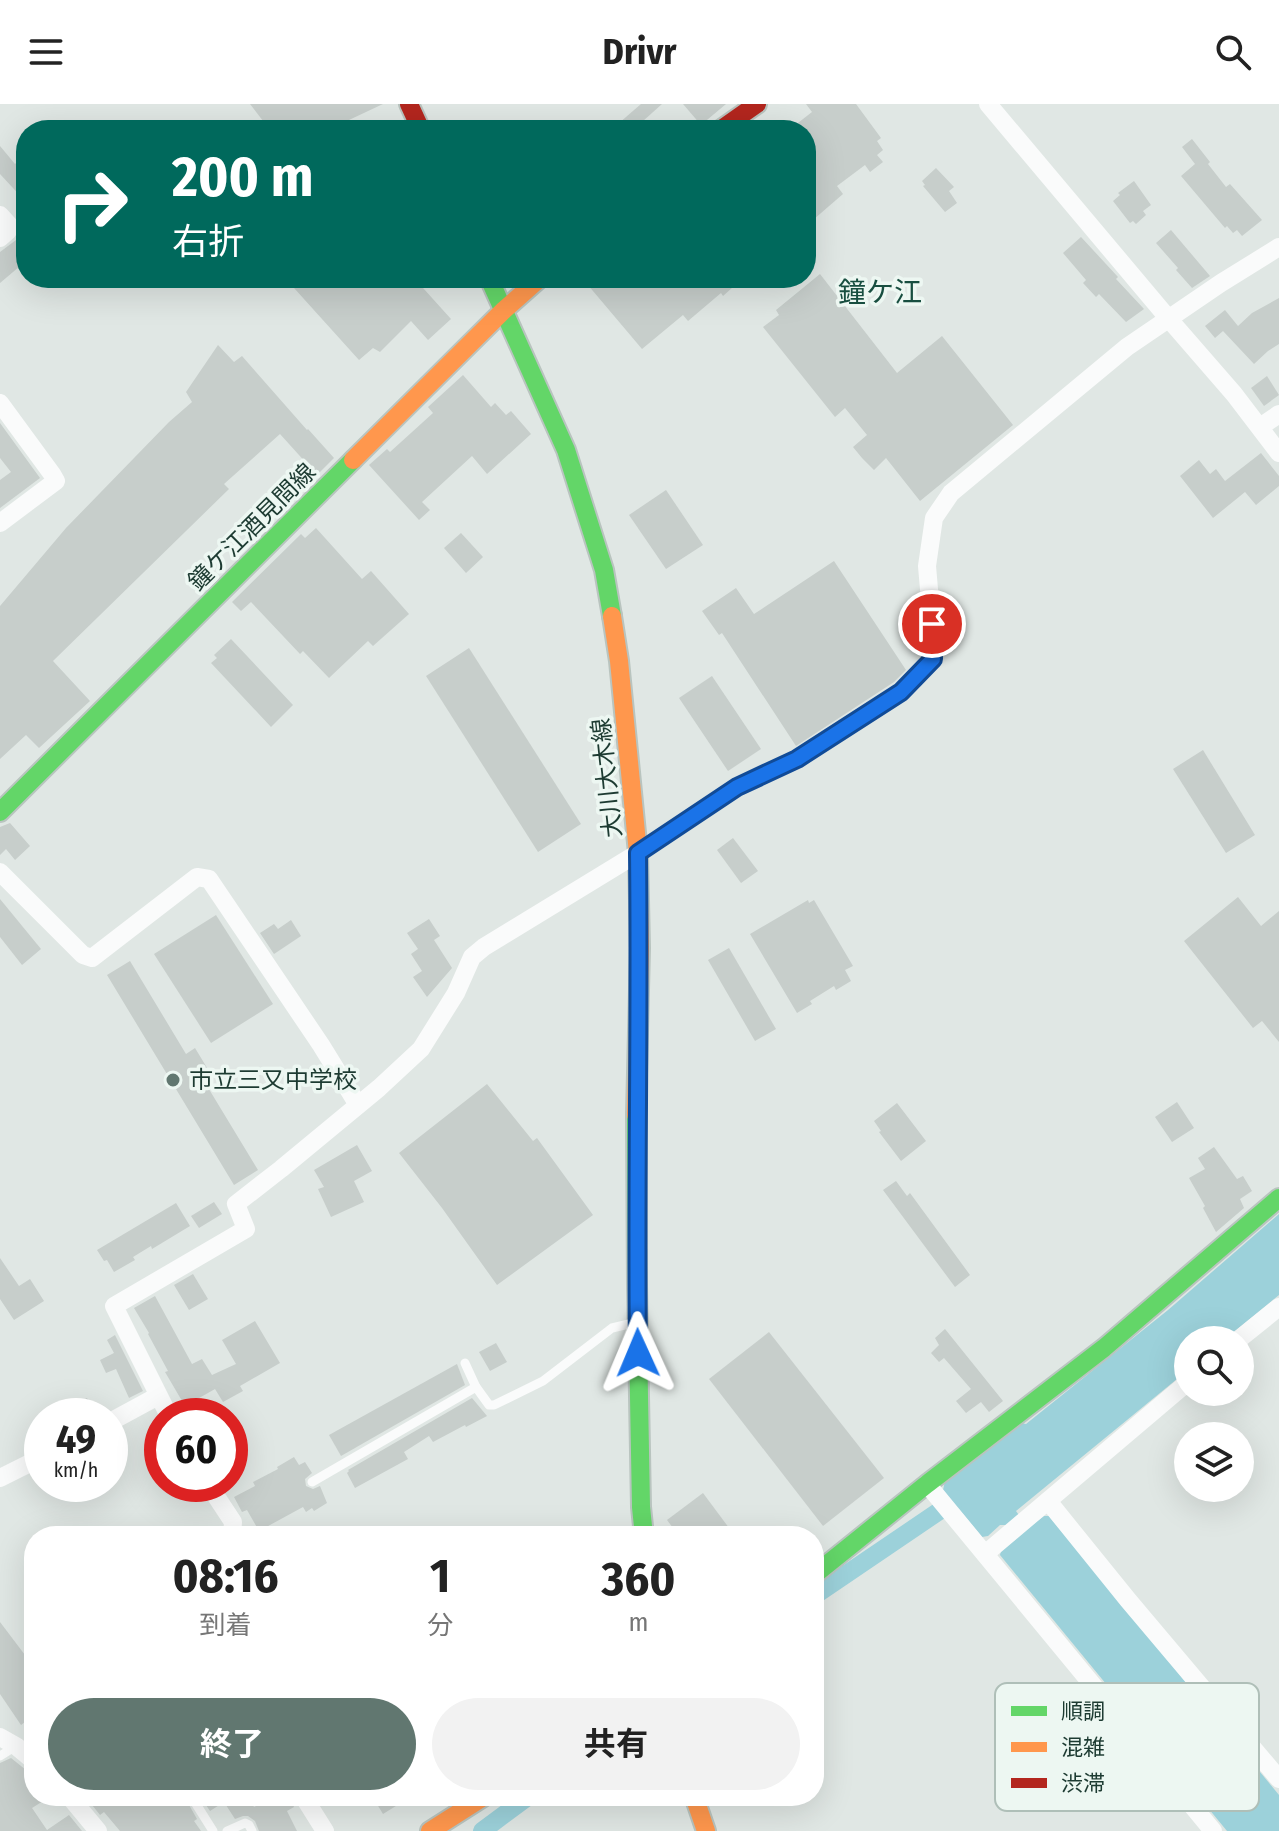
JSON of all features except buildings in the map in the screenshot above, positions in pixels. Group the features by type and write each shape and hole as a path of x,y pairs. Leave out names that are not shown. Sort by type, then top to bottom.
{"main road":[{"path":"734,120 757,104"},
{"name":"大川大木線","path":"494,288 566,450 604,570 619,661 638,853 637,1322 643,1526"},
{"name":"鐘ケ江酒見間線","path":"0,812 529,288"},
{"path":"824,1568 930,1488 1104,1348 1279,1198"},
{"path":"430,1831 469,1806"},
{"path":"697,1806 706,1831"}],"street":[{"path":"988,104 1234,394 1279,453"},
{"path":"0,215 10,226 0,238"},
{"path":"128,1412 158,1396 114,1306 246,1229 236,1204 379,1088 421,1049 456,993 472,957 484,947 638,853 737,787 797,759 901,692 933,659 927,566 934,518 951,493 1127,347 1279,247"},
{"path":"0,403 56,481 0,523"},
{"path":"1260,427 1279,414"},
{"path":"0,872 83,955 92,958 197,877 209,879 358,1105"},
{"path":"1254,1327 1279,1307"},
{"path":"989,1551 1174,1394"},
{"path":"0,1478 24,1466"},
{"path":"930,1488 989,1551 1095,1683"},
{"path":"220,1502 233,1526"},
{"path":"1045,1504 1198,1683"},
{"path":"5,1746 24,1756"},
{"path":"1259,1755 1279,1779"},
{"path":"77,1806 98,1831"},
{"path":"309,1806 325,1831"},
{"path":"1197,1811 1213,1831"}],"lane":[{"path":"465,1363 476,1387 489,1405 494,1405 543,1381 612,1328 637,1322"},
{"path":"312,1482 476,1387"},
{"path":"197,1806 213,1831"},
{"path":"227,1831 245,1823 252,1831"}],"water":[{"path":"1279,1214 1279,1295 1241,1326 1174,1326 1174,1381 1016,1511 1028,1528 1044,1516 1049,1516 1187,1683 1105,1683 1000,1555 1016,1539 1005,1525 982,1537 943,1490 945,1481 1021,1423 1026,1424 1168,1310"},
{"path":"1259,1771 1279,1795 1279,1831 1227,1831 1211,1811 1259,1811"}],"waterway":[{"path":"824,1589 957,1499"},
{"path":"482,1831 516,1806"}],"traffic: fast":[{"path":"493,288 566,450 604,570 612,616"},
{"path":"0,812 353,460"},
{"path":"636,1115 643,1526"},
{"path":"824,1567 1104,1348 1279,1198"}],"traffic: slow":[{"path":"353,460 529,288"},
{"path":"612,616 638,853 640,948 636,1115"},
{"path":"430,1831 469,1806"},
{"path":"697,1806 706,1831"}],"traffic: jam":[{"path":"409,104 416,120"},
{"path":"734,120 757,104"}],"place":[{"name":"市立三又中学校","path":"173,1080"}],"district":[{"name":"鐘ケ江","path":"880,292"}],"route":[{"path":"638,1353 638,853 737,787 797,759 901,692 933,659 932,624"}]}
